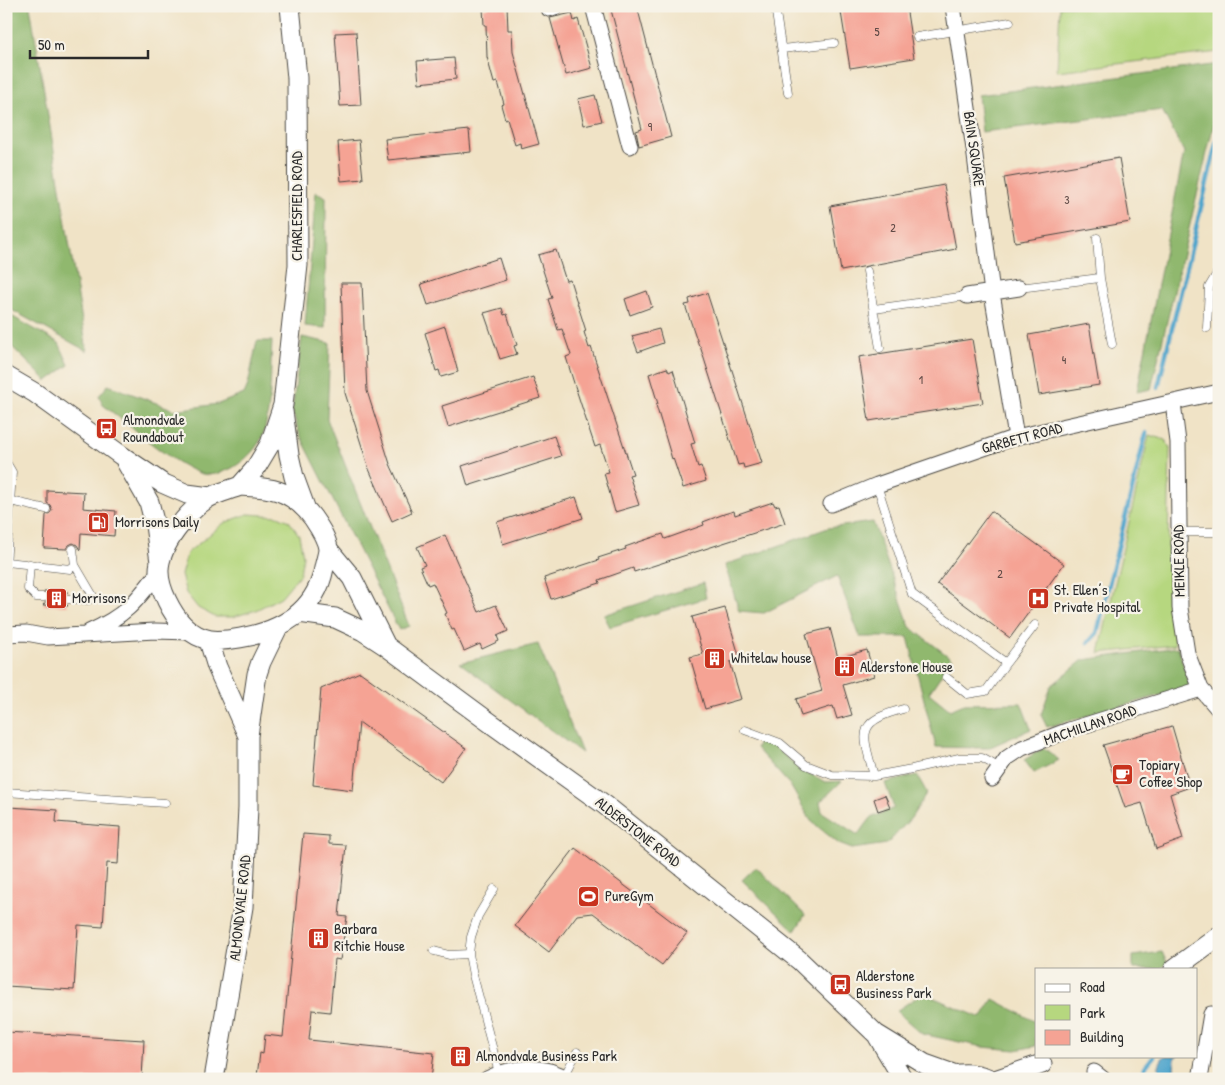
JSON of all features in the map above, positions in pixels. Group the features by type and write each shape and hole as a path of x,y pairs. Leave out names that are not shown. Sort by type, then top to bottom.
{"street":[{"name":"CHARLESFIELD ROAD","path":"240,486 255,470 270,444 283,405 298,265 297,78 290,6"},
{"path":"593,6 630,146"},
{"name":"BAIN SQUARE","path":"952,6 975,156 992,293 1016,437"},
{"path":"967,296 1019,288"},
{"path":"6,376 35,393 162,483 187,494 210,497"},
{"name":"GARBETT ROAD","path":"831,504 877,485 1016,437 1219,392"},
{"name":"MEIKLE ROAD","path":"1173,403 1178,442 1180,608 1188,653 1200,689 1219,710"},
{"name":"CHARLESFIELD ROAD","path":"283,405 289,455 294,476 306,508"},
{"path":"81,635 108,623 130,608 159,568 170,539 183,520 195,508 210,497 240,486 280,491 306,508 321,528 328,549 323,578 314,597 299,613 278,627 257,635 209,641 191,632 177,618 166,599 159,568 155,525 149,502 122,456"},
{"name":"ALDERSTONE ROAD","path":"328,549 352,578 386,646"},
{"name":"ALDERSTONE ROAD","path":"299,613 335,618 363,631 386,646 613,812 799,960 876,1034 948,1076"},
{"name":"ALMONDVALE ROAD","path":"214,1079 243,908 248,808 248,736 257,674 278,627"},
{"path":"6,634 26,633 48,637 155,630 191,632"},
{"name":"ALMONDVALE ROAD","path":"209,641 217,667 248,736"},
{"name":"MACMILLAN ROAD","path":"996,773 1007,758 1022,748 1069,730 1200,689"},
{"path":"1175,968 1219,936"},
{"path":"1200,1079 1211,1014"},
{"name":"ALDERSTONE ROAD","path":"876,1034 903,1079"},
{"path":"998,1079 1042,1066"},
{"path":"493,1076 528,1068 545,1070 566,1078"},
{"path":"948,1076 967,1073 981,1074 990,1079"}],"lane":[{"path":"775,6 788,93"},
{"path":"917,37 1010,22"},
{"path":"782,49 834,43"},
{"path":"1097,238 1100,278 1112,344"},
{"path":"1208,328 1209,287 1219,270"},
{"path":"867,271 880,348"},
{"path":"1019,288 1100,278"},
{"path":"874,309 967,296"},
{"path":"6,462 12,472 6,566"},
{"path":"877,485 912,594 1006,663"},
{"path":"11,501 46,509"},
{"path":"1178,532 1219,532"},
{"path":"68,599 89,600 92,594 75,565 73,549"},
{"path":"7,562 70,569 75,565"},
{"path":"30,564 28,589 36,597 44,597"},
{"path":"946,678 967,694 986,691 1035,625"},
{"path":"874,776 865,742 865,731 872,721 882,715 903,709"},
{"path":"745,730 780,743 806,765 832,775 874,776 959,758 982,758 996,773"},
{"path":"6,792 165,803"},
{"path":"493,1076 469,954 471,937 478,916 494,889"},
{"path":"434,951 449,955 469,954"},
{"path":"566,1078 577,1052"}],"green space":[{"path":"6,6 30,6 87,351 6,307"},
{"path":"1060,6 1219,6 1219,52 1057,71"},
{"path":"1219,64 1219,102 1151,389 1137,392 1184,152 1162,110 982,132 978,95"},
{"path":"316,192 326,197 325,328 305,326"},
{"path":"6,313 59,343 69,365 47,381 6,341"},
{"path":"302,337 330,343 327,419 409,626 399,630 300,435 292,411"},
{"path":"257,341 272,341 270,398 264,432 259,443 247,457 232,468 216,474 199,473 175,460 103,405 99,396 108,385 175,410 218,404 244,394 248,385"},
{"path":"1149,435 1165,440 1170,448 1168,547 1175,645 1099,653"},
{"path":"248,514 278,516 289,521 299,535 303,556 300,574 281,597 256,610 233,617 215,617 198,608 186,593 181,575 187,553 224,523"},
{"path":"873,522 910,627 952,659 929,693 950,710 964,704 1021,703 1031,729 988,748 936,747 908,637 860,637 837,576 764,613 739,611 725,565 828,528"},
{"path":"703,583 706,598 610,627 604,615"},
{"path":"538,644 582,753 460,663"},
{"path":"1178,647 1190,687 1047,727 1041,715 1051,686 1083,660"},
{"path":"760,740 775,747 800,769 826,782 842,781 820,802 822,812 858,835 871,818 894,808 885,783 917,775 927,793 911,818 887,844 852,849 839,844 811,821 790,785 756,748"},
{"path":"1044,748 1059,760 1034,773 1024,760"},
{"path":"756,867 805,915 795,931 742,880"},
{"path":"1162,952 1167,963 1161,968 1133,968 1133,956"},
{"path":"923,993 981,1018 993,999 1035,1021 1035,1046 1016,1050 983,1047 922,1034 896,1011"}],"water":[{"path":"1163,1058 1176,1058 1173,1079 1161,1079 1159,1072 1160,1062"}],"building":[{"path":"488,6 507,6 508,30 512,30 513,52 539,144 521,149 520,143 515,145 507,118 505,119 501,105 504,104 498,82 494,83 487,57 486,25 484,25 483,8 488,8"},
{"path":"610,6 637,6 671,137 639,146 636,131 642,129"},
{"path":"840,6 906,6 914,58 850,68"},
{"path":"572,13 574,21 578,19 592,68 566,75 550,18"},
{"path":"356,32 361,105 340,106 335,33"},
{"path":"454,58 456,79 419,83 417,61"},
{"path":"595,95 602,121 584,125 578,99"},
{"path":"469,130 471,152 388,160 385,139"},
{"path":"359,140 363,179 341,181 338,142"},
{"path":"1119,158 1130,222 1015,242 1004,178"},
{"path":"944,185 956,249 841,271 830,206"},
{"path":"556,250 566,281 570,280 586,331 584,332 589,348 591,347 633,474 629,475 639,505 615,512 604,473 609,472 600,445 595,447 573,380 566,357 571,355 562,329 558,330 548,299 552,298 538,255"},
{"path":"499,258 506,280 428,305 421,284"},
{"path":"341,283 362,283 367,391 390,464 412,512 392,521 369,469 345,393"},
{"path":"647,291 652,307 630,315 625,299"},
{"path":"707,293 762,463 744,468 743,464 738,465 685,305 690,304 689,299"},
{"path":"502,308 504,315 507,314 517,345 514,346 517,354 500,359 484,313"},
{"path":"1089,324 1099,385 1039,395 1029,335"},
{"path":"445,326 458,372 441,377 439,370 436,371 425,333"},
{"path":"659,329 663,343 638,352 632,336"},
{"path":"972,339 983,403 869,421 859,357"},
{"path":"667,368 669,372 673,370 695,443 691,444 698,467 701,466 706,481 683,488 672,459 649,374"},
{"path":"533,377 540,398 448,427 442,406"},
{"path":"554,436 561,456 468,486 462,466"},
{"name":"Morrisons","path":"47,490 84,492 83,508 116,511 114,536 81,533 80,550 73,543 67,549 44,548 46,515 52,510 47,503"},
{"path":"576,497 583,518 503,544 497,522"},
{"path":"773,502 775,506 779,505 785,523 634,572 633,568 599,580 600,583 551,599 544,578 599,560 598,558 626,549 625,547 663,534 665,539 704,525 703,522 724,514 734,511 735,515"},
{"path":"991,511 1064,564 1010,638 937,584"},
{"path":"445,535 479,612 496,605 508,631 497,636 499,641 482,649 480,644 464,651 454,629 452,630 445,614 447,613 433,583 428,585 420,567 425,565 417,547"},
{"name":"Morrisons","path":"44,591 68,592 62,599 68,606 43,605 50,597"},
{"name":"Whitelaw house","path":"725,608 740,659 730,662 741,699 705,709 690,657 703,654 692,617"},
{"name":"Alderstone House","path":"830,628 838,658 867,650 874,676 843,685 852,715 837,719 833,706 801,716 796,699 822,691 806,634"},
{"path":"360,672 466,748 441,782 359,722 353,790 313,785 321,689"},
{"path":"1172,726 1190,787 1170,794 1183,839 1156,849 1142,803 1125,808 1103,745"},
{"path":"885,795 890,807 878,811 874,799"},
{"path":"9,807 57,810 56,822 120,827 118,864 107,863 103,927 78,925 74,990 6,986 6,820 8,820"},
{"path":"303,834 329,836 329,844 346,845 339,916 347,917 340,960 335,959 330,1012 312,1010 309,1040 434,1053 431,1079 283,1079 257,1076 260,1053 263,1054 265,1035 283,1037"},
{"path":"575,848 687,933 662,965 593,913 577,915 549,952 515,926"},
{"path":"6,1032 144,1040 142,1079 6,1079"}],"waterway":[{"path":"1158,387 1219,132"},
{"path":"1088,643 1097,633 1146,433"},
{"path":"1145,1079 1143,1076 1145,1067 1152,1058"}],"place":[{"name":"Almondvale Roundabout","path":"107,429"},
{"name":"Morrisons Daily","path":"99,522"},
{"name":"Morrisons","path":"56,598"},
{"name":"St. Ellen’s Private Hospital","path":"1038,599"},
{"name":"Whitelaw house","path":"715,658"},
{"name":"Alderstone House","path":"844,667"},
{"name":"Topiary Coffee Shop","path":"1123,774"},
{"name":"PureGym","path":"589,896"},
{"name":"Barbara Ritchie House","path":"318,938"},
{"name":"Alderstone Business Park","path":"840,985"},
{"name":"Almondvale Business Park","path":"460,1056"}]}
